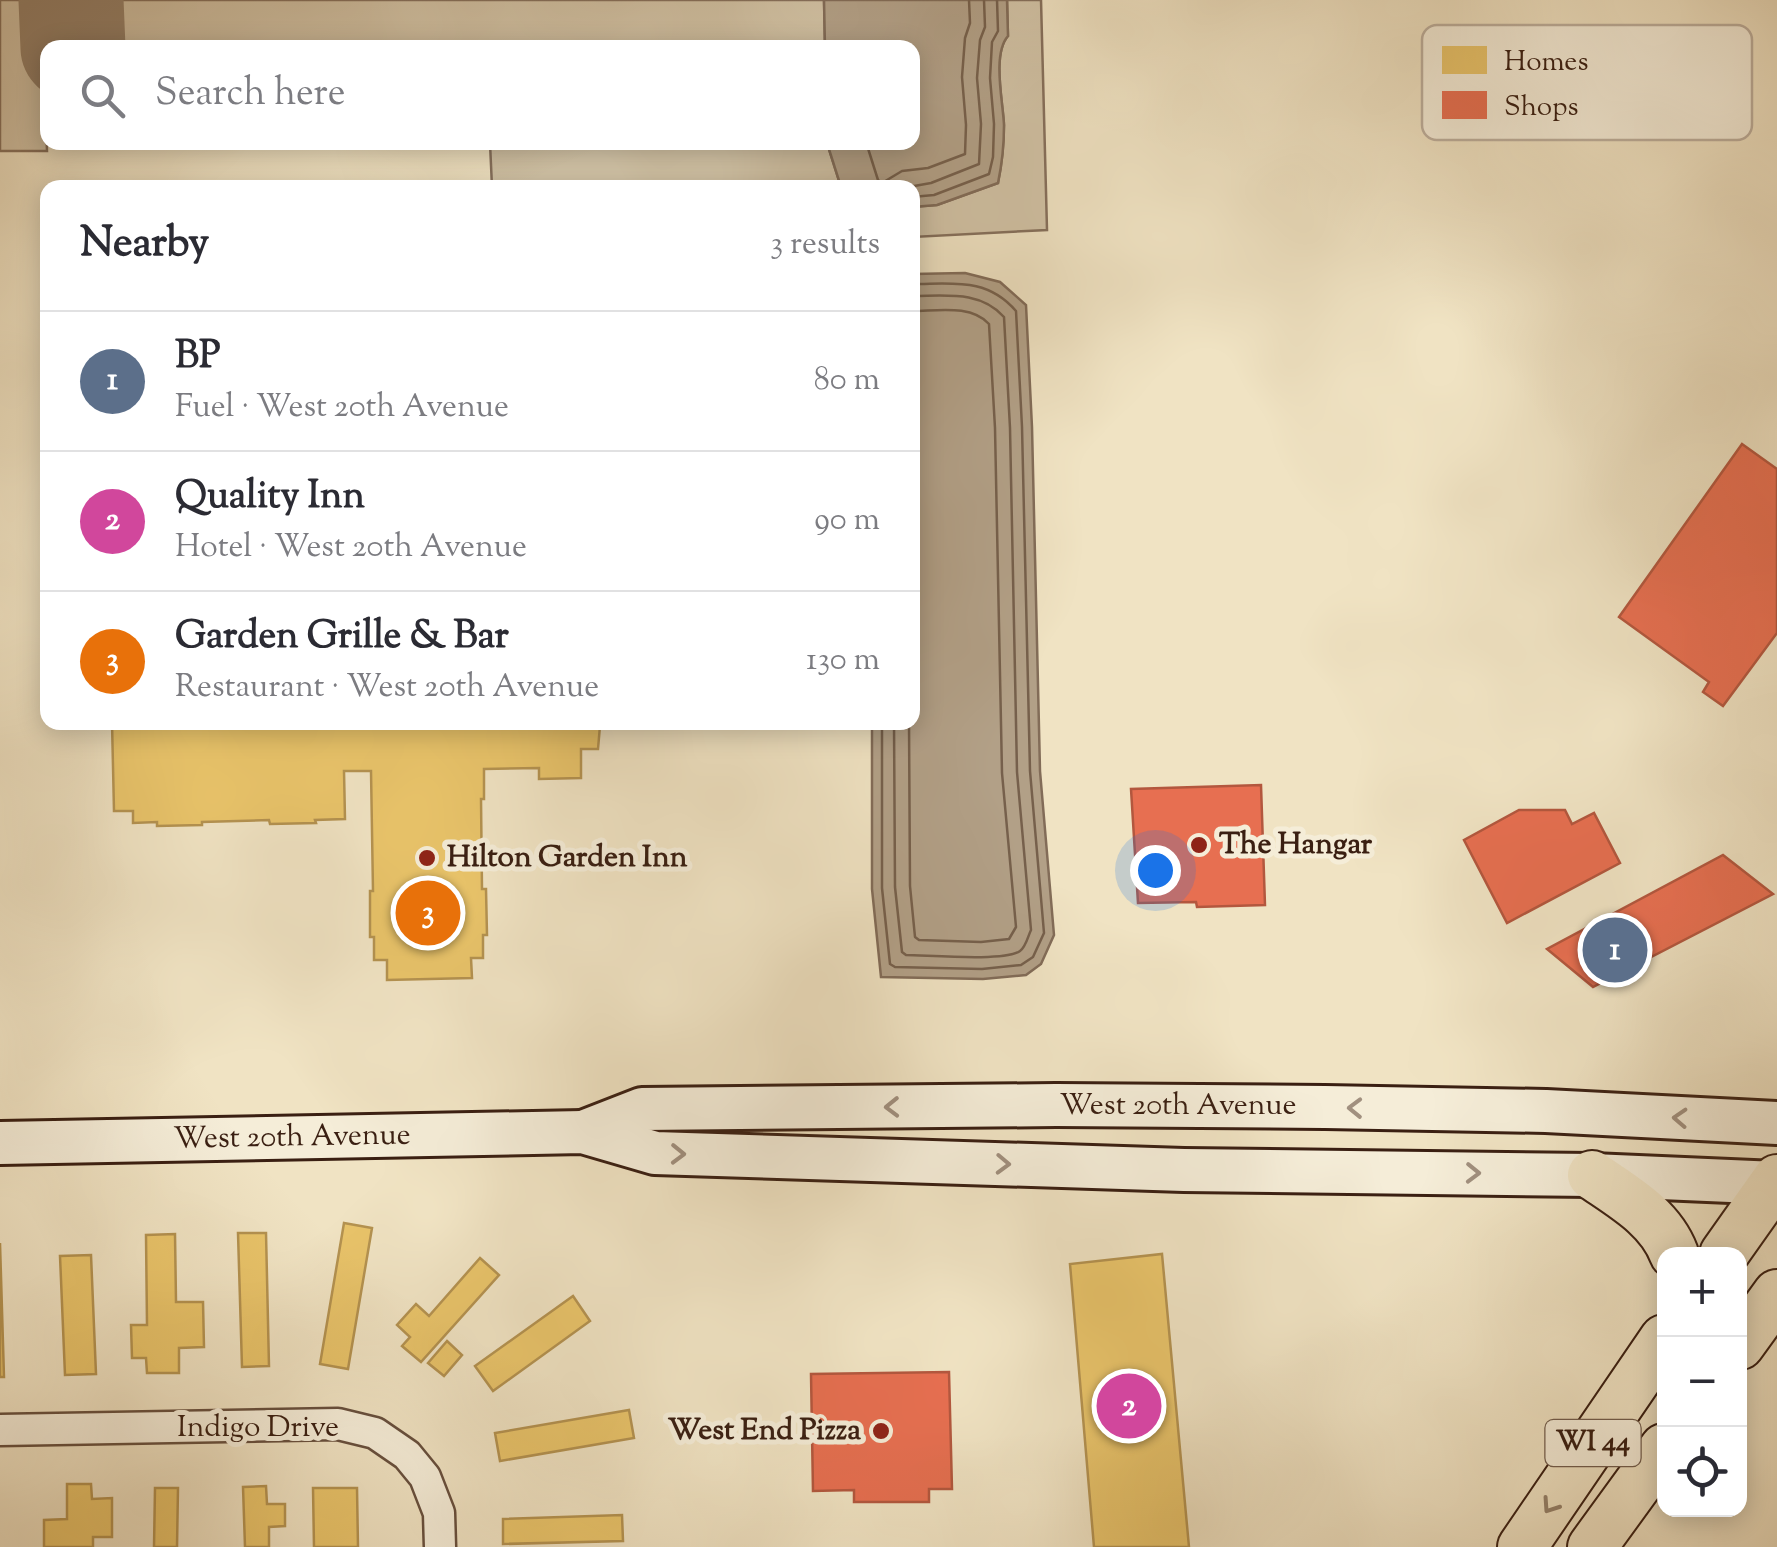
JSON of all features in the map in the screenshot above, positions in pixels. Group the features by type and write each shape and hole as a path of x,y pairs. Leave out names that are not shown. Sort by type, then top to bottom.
{"main road":[{"name":"West 20th Avenue","path":"584,1132 642,1109 1056,1105 1546,1111 1777,1123"},
{"name":"West 20th Avenue","path":"0,1144 584,1132 655,1153 1184,1170 1776,1181"},
{"path":"1592,1175 1645,1213 1670,1247"},
{"path":"1729,1247 1776,1181"},
{"path":"1746,1337 1777,1294"},
{"name":"WI 44","path":"1522,1547 1662,1337"},
{"name":"WI 44","path":"1592,1547 1657,1458"}],"street":[{"name":"Indigo Drive","path":"0,1430 338,1424 376,1434 408,1455 426,1478 439,1513 440,1547"}],"shaded area":[{"path":"0,0 42,0 40,150 47,151 0,151"},
{"path":"99,0 824,0 825,40 99,40"},
{"path":"1007,0 1041,0 1047,230 920,237 920,206 937,205 998,183 1004,125 999,66 1008,36"},
{"path":"490,150 829,150 839,180 492,180"}],"water":[{"path":"824,0 1007,0 1008,36 999,66 1004,125 998,183 937,205 920,206 920,180 839,180 829,150 920,150 920,40 825,40"},
{"path":"965,273 1000,282 1026,305 1040,771 1054,935 1041,964 1026,975 983,979 881,977 872,889 872,730 920,730 920,274"}],"building: Homes":[{"name":"Hilton Garden Inn","path":"112,730 600,730 598,749 581,749 581,778 539,779 539,768 484,769 482,889 486,889 487,935 483,935 483,958 471,958 472,978 387,980 387,960 374,960 374,937 370,937 371,771 344,771 345,819 157,826 157,822 133,823 133,811 114,811"},
{"path":"344,1223 372,1228 348,1369 320,1364"},
{"path":"238,1233 266,1233 269,1366 242,1367"},
{"path":"175,1234 176,1302 203,1302 204,1347 179,1348 179,1373 147,1373 146,1358 132,1358 131,1325 147,1325 146,1235"},
{"path":"0,1243 4,1377 0,1377"},
{"path":"1162,1254 1189,1547 1094,1547 1070,1264"},
{"path":"91,1255 96,1374 65,1375 60,1256"},
{"path":"480,1258 499,1275 421,1362 402,1346 410,1337 397,1325 416,1304 429,1316"},
{"path":"573,1296 590,1321 493,1391 475,1366"},
{"path":"447,1341 462,1355 444,1376 428,1363"},
{"path":"629,1410 634,1438 500,1461 495,1433"},
{"path":"67,1484 91,1484 92,1499 112,1498 112,1537 93,1537 93,1547 44,1547 44,1520 67,1519"},
{"path":"266,1486 267,1504 285,1504 285,1526 269,1527 269,1547 245,1547 243,1487"},
{"path":"155,1488 178,1488 177,1547 154,1547"},
{"path":"313,1488 357,1488 358,1547 314,1547"},
{"path":"622,1515 623,1541 503,1544 503,1519"}],"building: Shops":[{"path":"1742,444 1777,469 1777,633 1723,706 1703,692 1709,682 1619,617"},
{"name":"The Hangar","path":"1261,785 1265,905 1197,907 1196,902 1138,903 1131,789"},
{"path":"1519,810 1565,810 1572,824 1594,813 1620,863 1507,923 1464,840"},
{"path":"1723,855 1773,894 1593,987 1547,949"},
{"name":"West End Pizza","path":"949,1372 952,1489 929,1489 929,1502 854,1502 854,1490 813,1491 811,1374"}],"taxiway":[{"path":"71,0 73,40"}],"place":[{"name":"The Hangar","path":"1199,845"},
{"name":"Hilton Garden Inn","path":"427,858"},
{"name":"Garden Grille & Bar","path":"428,913"},
{"name":"BP","path":"1615,950"},
{"name":"Quality Inn","path":"1129,1406"},
{"name":"West End Pizza","path":"881,1431"}]}
